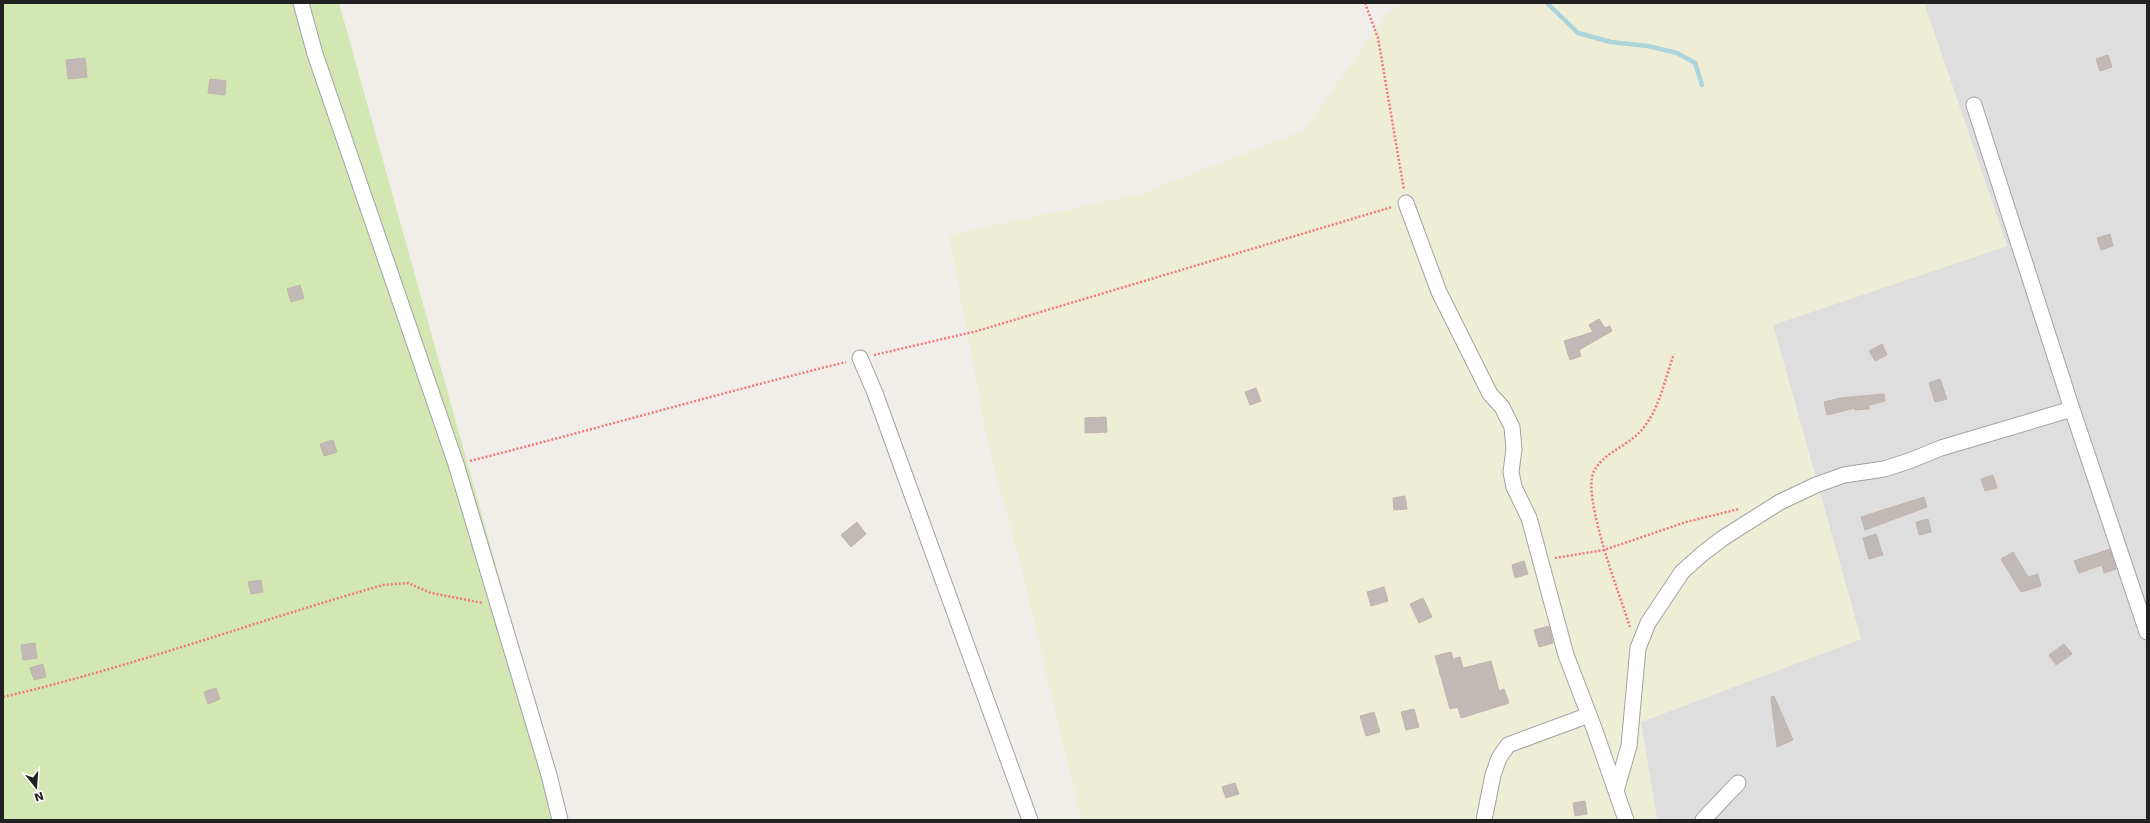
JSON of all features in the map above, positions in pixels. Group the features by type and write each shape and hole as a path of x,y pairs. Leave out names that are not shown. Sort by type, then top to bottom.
{"street":[{"path":"301,3 318,62 456,464 549,775 560,820"},
{"path":"1974,105 2072,409 2147,632"},
{"path":"1406,203 1439,292 1490,394 1502,407 1512,427 1514,449 1512,472 1514,487 1529,518 1566,656 1589,715 1626,820"},
{"path":"860,358 875,393 1030,820"},
{"path":"1616,791 1629,746 1638,648 1648,623 1682,572 1723,538 1780,502 1844,475 1884,469 1909,462 1941,448 2072,409"},
{"path":"1484,820 1493,775 1499,758 1508,745 1589,715"},
{"path":"1704,820 1738,784"}],"path":[{"path":"456,464 588,431 732,390 977,331 1406,203 1378,38 1365,3"},
{"path":"1638,648 1604,550 1594,511 1592,478 1600,463 1636,435 1648,422 1658,403 1674,354"},
{"path":"1541,560 1604,550 1686,522 1744,508"},
{"path":"3,697 42,688 383,585 408,583 431,593 499,606"}],"shaded area":[{"path":"1924,3 2147,3 2147,820 1657,820 1641,722 1861,639 1773,325 2007,246"}],"green space":[{"path":"3,3 339,3 567,820 3,820"},
{"path":"1404,3 1924,3 2007,246 1773,325 1861,639 1641,722 1657,820 1081,820 1020,562 988,444 949,235 1144,193 1304,130 1387,14"}],"building":[{"path":"2108,55 2112,67 2100,71 2096,59"},
{"path":"85,58 87,77 68,79 66,60"},
{"path":"210,79 226,81 225,95 208,93"},
{"path":"2110,234 2113,246 2101,250 2097,238"},
{"path":"300,285 304,298 291,302 287,289"},
{"path":"1599,319 1605,328 1610,326 1612,331 1579,350 1581,356 1570,360 1564,341 1593,332 1589,325"},
{"path":"1882,344 1887,355 1875,361 1869,351"},
{"path":"1940,379 1947,399 1935,402 1929,383"},
{"path":"1256,388 1261,401 1250,405 1245,392"},
{"path":"1884,394 1885,401 1869,405 1869,409 1855,410 1855,408 1827,415 1824,402 1840,398"},
{"path":"1106,417 1107,432 1085,433 1085,418"},
{"path":"333,440 337,452 324,456 320,444"},
{"path":"1993,475 1997,488 1985,491 1981,479"},
{"path":"1405,496 1407,509 1394,510 1393,498"},
{"path":"1924,497 1927,507 1865,530 1861,517"},
{"path":"1928,519 1931,532 1919,535 1916,522"},
{"path":"857,522 866,534 851,547 841,535"},
{"path":"1876,534 1883,555 1869,559 1863,538"},
{"path":"2110,549 2116,569 2104,573 2102,565 2079,573 2074,561"},
{"path":"2013,552 2028,577 2038,574 2041,586 2021,592 2001,559"},
{"path":"1524,561 1528,574 1515,578 1512,565"},
{"path":"261,580 263,592 251,594 248,582"},
{"path":"1384,587 1388,601 1371,606 1367,592"},
{"path":"1423,598 1432,617 1419,623 1410,604"},
{"path":"1549,626 1553,643 1539,647 1534,630"},
{"path":"35,643 37,658 23,660 21,645"},
{"path":"2064,644 2072,654 2056,665 2049,655"},
{"path":"1451,652 1453,659 1460,657 1463,668 1491,661 1499,691 1504,689 1509,703 1461,718 1458,707 1450,709 1435,656"},
{"path":"43,664 46,677 34,680 30,668"},
{"path":"216,688 220,699 208,704 204,692"},
{"path":"1774,696 1793,740 1777,747 1771,697"},
{"path":"1414,709 1419,727 1406,730 1401,712"},
{"path":"1374,712 1380,732 1366,736 1360,716"},
{"path":"1235,783 1239,794 1226,798 1222,787"},
{"path":"1585,801 1587,814 1575,816 1573,803"}],"waterway":[{"path":"1547,3 1578,33 1611,42 1648,46 1677,53 1695,63 1702,85"}]}
